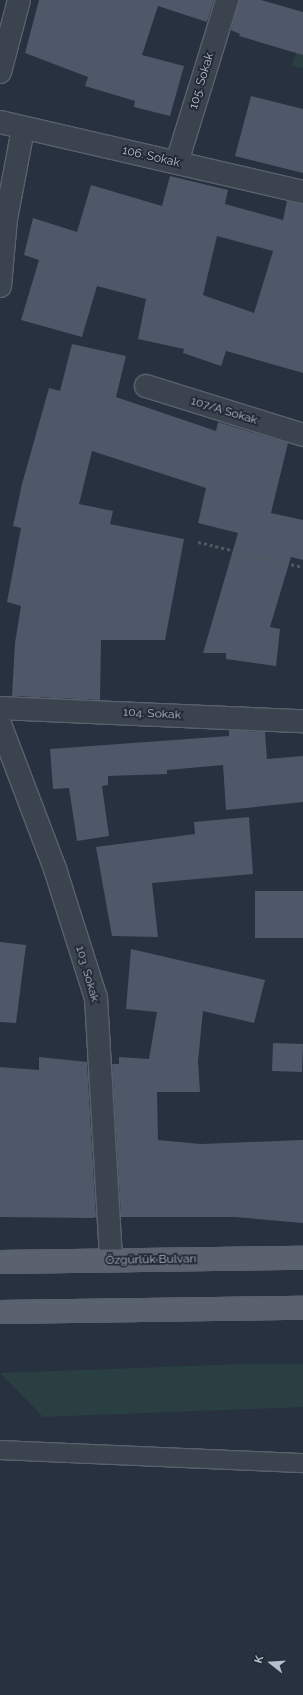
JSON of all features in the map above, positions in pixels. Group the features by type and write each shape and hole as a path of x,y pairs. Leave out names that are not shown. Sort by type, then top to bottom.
{"main road":[{"name":"Özgürlük Bulvarı","path":"0,1262 303,1258"},
{"path":"0,1312 303,1308"}],"street":[{"path":"0,72 19,0"},
{"name":"105. Sokak","path":"177,162 228,0"},
{"name":"106. Sokak","path":"0,122 23,129 177,162 303,192"},
{"path":"0,286 6,219 23,129"},
{"name":"107/A Sokak","path":"146,386 303,436"},
{"name":"104. Sokak","path":"0,708 303,721"},
{"name":"103. Sokak","path":"0,724 55,869 96,998 111,1260"}],"lane":[{"path":"0,1450 303,1463"}],"path":[{"path":"198,542 303,568"}],"green space":[{"path":"303,30 303,68 292,66"},
{"path":"242,1364 303,1364 303,1407 43,1417 0,1373"}],"building":[{"path":"39,0 214,0 207,22 158,6 142,55 184,66 170,116 134,107 135,101 85,86 88,77 25,53"},
{"path":"239,0 261,0 303,12 303,55 239,36 240,34 231,30"},
{"path":"251,96 303,109 303,173 235,156"},
{"path":"170,176 228,190 225,204 283,220 287,201 303,204 303,373 226,351 221,366 183,353 184,349 138,339 146,299 97,286 82,337 21,320 39,260 24,255 33,218 77,232 91,185 162,206","holes":["217,236 273,251 254,313 203,295"]},
{"path":"72,344 126,356 116,397 216,431 218,422 288,443 271,513 303,520 303,560 291,557 270,627 280,629 276,666 226,659 226,653 203,653 238,533 198,523 206,488 92,451 79,504 113,511 110,524 184,539 165,640 101,640 100,700 12,696 15,643 21,606 7,602 21,528 13,526 22,484 49,388 60,391"},
{"path":"229,730 265,732 267,759 303,756 303,802 226,810 223,765 167,770 167,774 108,776 108,785 102,786 109,836 77,841 69,788 53,789 50,749 229,736"},
{"path":"249,817 253,874 152,883 158,937 112,936 96,847 195,834 194,822"},
{"path":"255,891 303,891 303,938 255,938"},
{"path":"0,942 26,945 16,1023 0,1022"},
{"path":"131,949 265,980 254,1023 203,1011 198,1061 200,1092 157,1092 158,1140 201,1144 303,1140 303,1223 235,1217 121,1217 112,1064 119,1064 119,1057 149,1059 157,1012 126,1009"},
{"path":"273,1043 303,1044 302,1072 272,1071"},
{"path":"39,1057 87,1062 96,1217 0,1217 0,1067 39,1070"}]}
